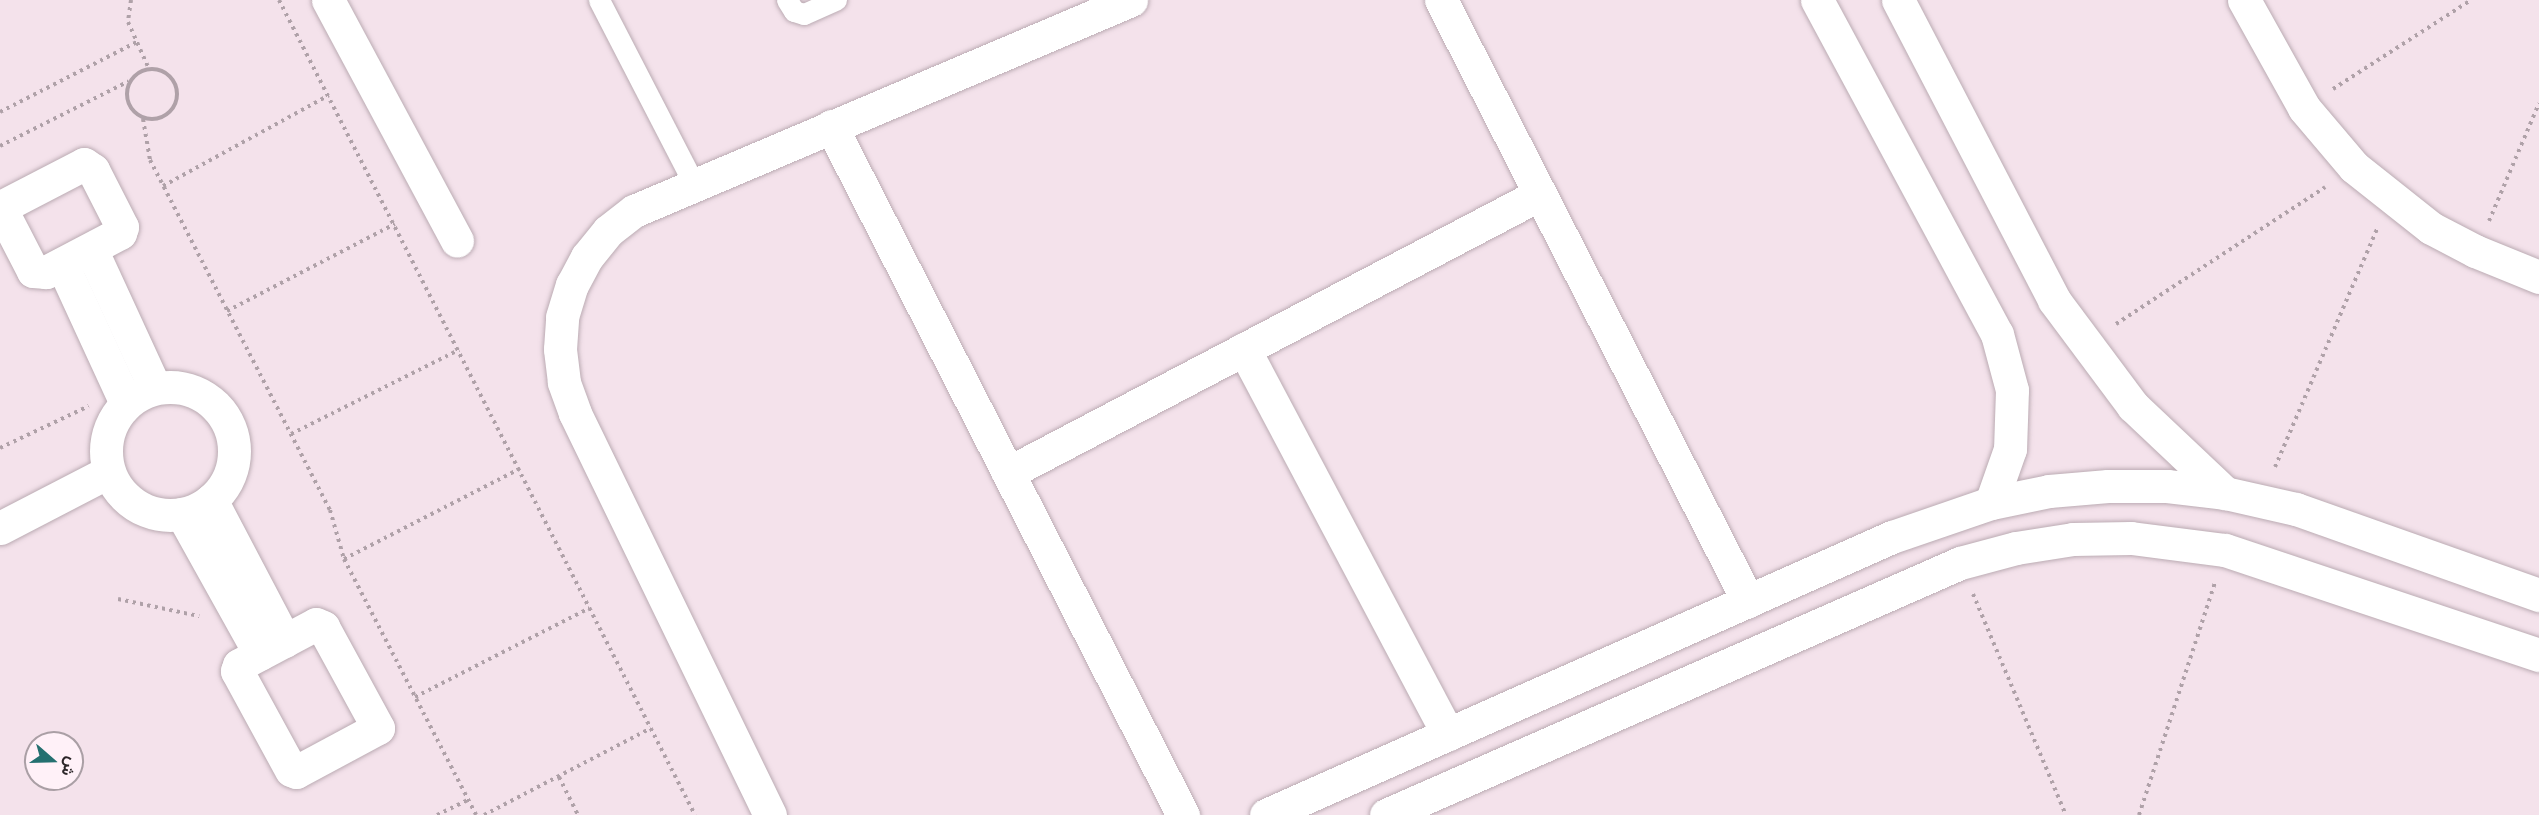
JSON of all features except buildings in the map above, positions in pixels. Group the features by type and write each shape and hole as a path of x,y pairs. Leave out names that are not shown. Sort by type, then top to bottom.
{"street":[{"path":"328,0 458,241"},
{"path":"770,815 575,413 564,382 560,350 562,317 572,285 587,257 608,231 634,212 694,184 1131,0"},
{"path":"1441,0 1748,601"},
{"path":"1817,0 1997,334 2012,390 2010,449 1991,503"},
{"path":"1898,0 2054,300 2133,406 2225,493"},
{"path":"2244,0 2304,108 2354,168 2390,199 2431,228 2475,251 2539,277"},
{"path":"831,126 1183,815"},
{"path":"84,164 93,170 122,226 118,235 91,249 46,272 33,271 3,213 3,206 84,164"},
{"path":"1008,473 1540,194"},
{"path":"91,249 155,388"},
{"path":"62,264 123,397 108,435 108,472 129,502 164,516 196,507 231,470 232,433 224,416 196,392 178,387 155,388 123,397"},
{"path":"1244,350 1448,734"},
{"path":"0,528 108,472"},
{"path":"1266,815 1902,533 1991,503 2108,486 2167,486 2225,493 2296,509 2539,595"},
{"path":"196,507 273,647 244,626 196,507"},
{"path":"1386,815 1960,563 2016,548 2073,539 2131,538 2225,550 2539,656"}],"lane":[{"path":"599,0 694,184"},
{"path":"786,0 794,11 804,14 836,0"}],"path":[{"path":"131,0 128,22 149,69 170,76 177,98 165,116 143,119"},
{"path":"279,0 695,815"},
{"path":"2304,108 2471,0"},
{"path":"0,112 137,42"},
{"path":"0,146 130,81 149,69"},
{"path":"130,81 128,103 143,119 150,160 330,510 344,559 476,815"},
{"path":"163,186 329,95"},
{"path":"2475,251 2539,103"},
{"path":"2085,344 2354,168"},
{"path":"2260,501 2390,199"},
{"path":"227,310 395,224"},
{"path":"291,434 459,350"},
{"path":"0,448 123,397"},
{"path":"344,559 519,469"},
{"path":"2139,815 2225,550"},
{"path":"1960,563 2066,815"},
{"path":"118,599 244,626"},
{"path":"415,697 590,608"},
{"path":"484,815 651,728"},
{"path":"559,777 578,815"},
{"path":"437,815 468,800"}]}
